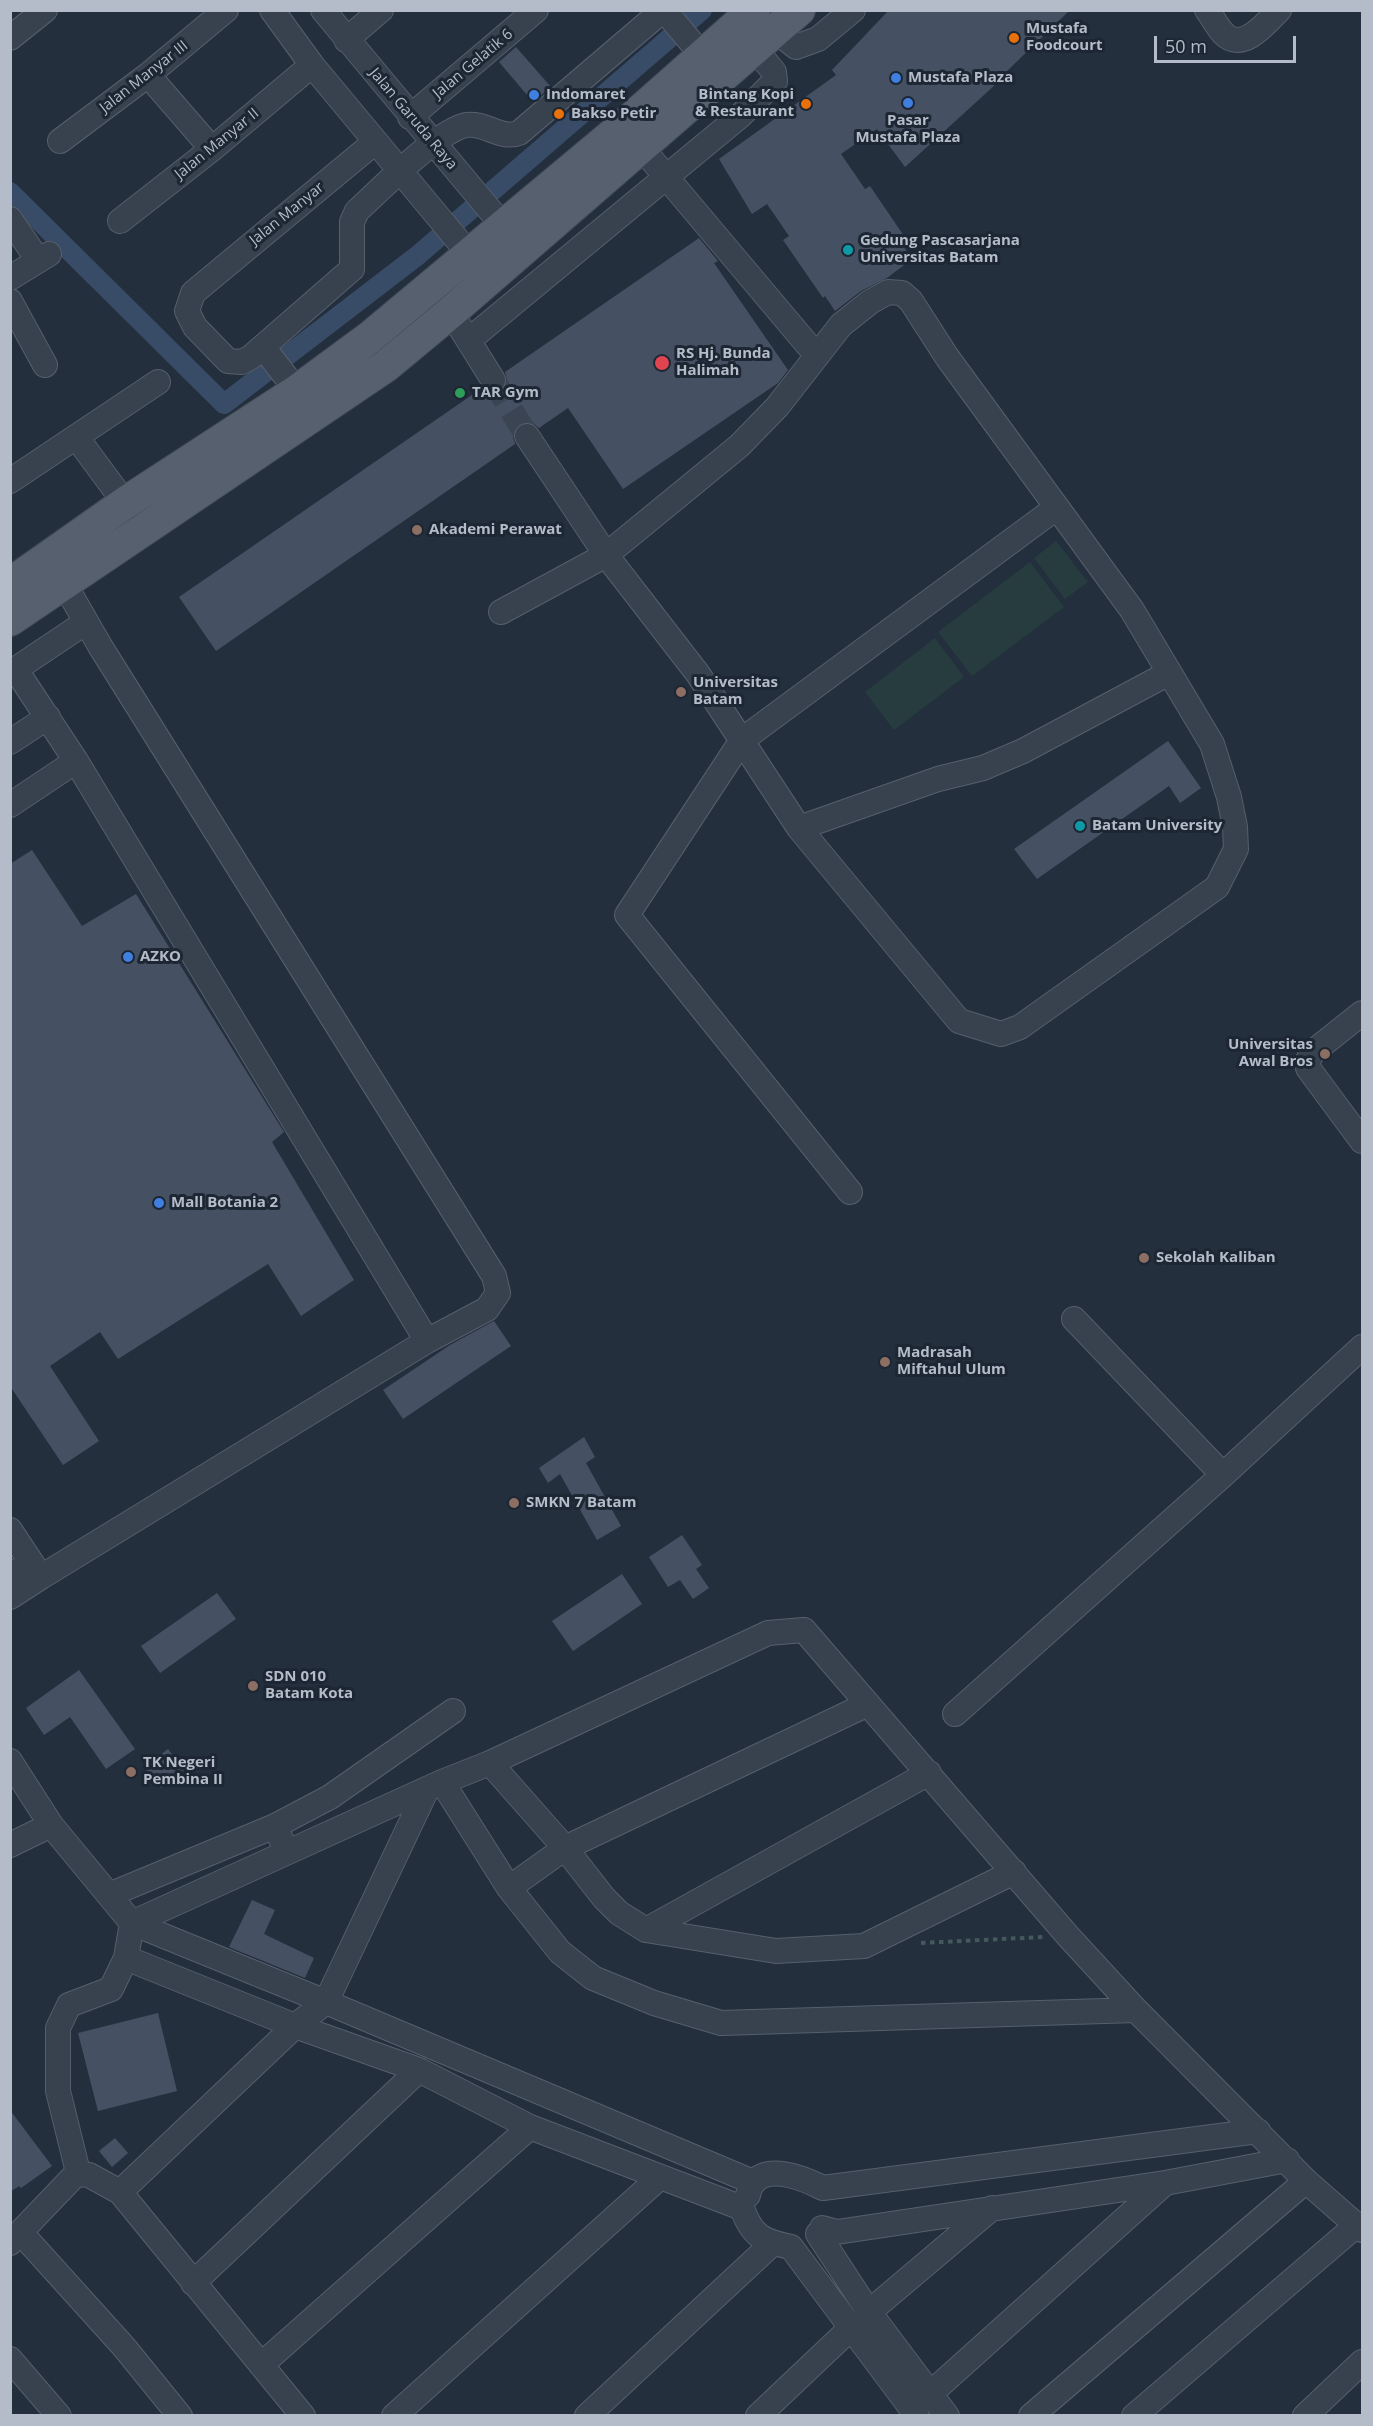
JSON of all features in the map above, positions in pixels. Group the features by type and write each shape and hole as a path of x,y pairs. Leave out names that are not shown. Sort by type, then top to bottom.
{"main road":[{"path":"10,620 65,585 221,460 235,430 279,368 369,338 464,247 488,209 623,126 678,27 771,25"},
{"path":"10,584 125,503 221,460 386,366 641,147 771,25"}],"street":[{"path":"10,38 45,10"},
{"name":"Jalan Manyar III","path":"60,141 148,75 226,10"},
{"path":"272,10 312,65 464,247"},
{"name":"Jalan Garuda Raya","path":"323,10 488,209"},
{"path":"346,40 381,10"},
{"name":"Jalan Gelatik 6","path":"410,117 536,10"},
{"path":"771,25 796,46 818,39 853,10"},
{"path":"1207,10 1225,35 1240,40 1255,33 1280,10"},
{"path":"469,340 740,116 775,81 771,25"},
{"path":"279,368 352,270 352,222 357,211 401,171 453,129 467,125 479,125 504,135 512,136 519,133 678,27"},
{"name":"Jalan Manyar II","path":"120,221 212,149 312,65"},
{"path":"148,75 212,149"},
{"name":"Jalan Manyar","path":"279,368 242,362 233,363 221,355 195,327 187,311 188,302 198,286 375,142"},
{"path":"641,147 817,357"},
{"path":"10,219 43,257 10,278"},
{"path":"501,612 606,555 739,446 777,407 841,325 870,302 888,292 902,293 911,301 947,357 1132,610 1212,744 1229,797 1235,827 1236,849 1216,886 1020,1027 1001,1034 959,1021 799,828 698,674 606,555 527,436"},
{"path":"10,301 45,365"},
{"path":"451,312 493,380"},
{"path":"10,482 158,382"},
{"path":"77,438 125,503"},
{"path":"850,1191 627,915 742,740 1056,508"},
{"path":"10,1587 427,1341 488,1309 498,1293 494,1276 65,585"},
{"path":"86,622 13,671 48,717 76,761 427,1341"},
{"path":"799,828 938,779 983,768 1013,756 1169,674"},
{"path":"10,742 48,717"},
{"path":"10,805 76,761"},
{"path":"1362,1013 1313,1052 1307,1064 1362,1141"},
{"path":"1074,1319 1223,1475"},
{"path":"955,1714 1223,1475 1362,1347"},
{"path":"10,1530 36,1570"},
{"path":"10,1576 36,1570"},
{"path":"10,1597 36,1570"},
{"path":"132,1923 434,1786 490,1763 768,1633 804,1630 1068,1936 1136,2010 1306,2181 1360,2228 1134,2415"},
{"path":"509,1888 565,1848 867,1704"},
{"path":"109,1895 275,1826 330,1797 453,1711"},
{"path":"10,1761 51,1825 132,1923 753,2182"},
{"path":"490,1763 619,1913 646,1930 776,1951 864,1946 1014,1872"},
{"path":"646,1930 928,1773"},
{"path":"434,1786 509,1888 560,1952 593,1978 654,2003 721,2023 1136,2010"},
{"path":"120,2193 295,2026 326,2002 434,1786"},
{"path":"330,1797 344,1827"},
{"path":"10,1845 51,1825"},
{"path":"275,1826 287,1852"},
{"path":"78,2172 58,2091 58,2028 69,2005 111,1989 126,1958 132,1923"},
{"path":"126,1958 295,2026 419,2070 530,2127 742,2208"},
{"path":"193,2283 419,2070"},
{"path":"261,2365 530,2127"},
{"path":"947,2415 931,2393 861,2320 817,2285 782,2245 759,2237 748,2226 742,2208 753,2182 765,2174 785,2175 808,2180 823,2188 1258,2131"},
{"path":"586,2415 782,2245 820,2231 837,2232 1165,2183 1287,2160"},
{"path":"78,2172 93,2177 120,2193 303,2415"},
{"path":"78,2172 16,2238 124,2347 180,2415"},
{"path":"394,2415 659,2178"},
{"path":"1031,2415 1306,2181"},
{"path":"931,2393 1165,2183"},
{"path":"823,2188 825,2215 820,2231 861,2320 917,2415"},
{"path":"758,2415 861,2320 992,2208"},
{"path":"10,2359 59,2415"},
{"path":"1305,2415 1362,2362"}],"path":[{"path":"920,1943 1068,1936"}],"green space":[{"path":"1056,541 1088,582 1065,599 1034,558"},
{"path":"1030,562 1064,607 972,676 938,632"},
{"path":"935,638 964,677 894,730 865,692"}],"building":[{"path":"889,10 1070,10 1005,73 1007,74 905,167 877,129 841,154 865,189 870,186 904,236 899,240 912,259 887,278 861,291 835,311 825,296 823,298 783,240 789,236 767,204 752,214 719,159 836,75 832,70"},
{"path":"516,47 551,87 533,102 499,62"},
{"path":"699,238 718,261 714,263 788,370 778,383 623,489 568,408 539,428 533,423 520,424 514,430 515,444 216,651 179,597 482,388 493,394 501,392 507,380 505,372"},
{"name":"Batam University","path":"1168,741 1201,788 1180,803 1169,786 1037,879 1014,849"},
{"name":"Mall Botania 2","path":"32,850 82,926 136,894 284,1132 272,1142 354,1280 301,1316 268,1264 118,1359 100,1332 50,1366 99,1441 63,1465 10,1386 10,864"},
{"path":"494,1321 511,1346 403,1419 383,1390 450,1345"},
{"path":"584,1437 595,1457 586,1463 621,1526 597,1540 560,1474 548,1483 539,1468"},
{"path":"682,1535 702,1565 696,1569 709,1588 693,1599 680,1580 668,1587 649,1557"},
{"path":"622,1574 642,1604 573,1651 552,1621"},
{"path":"217,1593 236,1619 160,1673 141,1646"},
{"path":"79,1670 135,1749 106,1769 70,1717 44,1735 26,1708"},
{"path":"168,1749 184,1770 161,1788 144,1767"},
{"path":"252,1900 275,1910 264,1934 314,1958 305,1978 229,1947"},
{"path":"158,2013 177,2091 98,2111 78,2033"},
{"path":"10,2110 52,2166 21,2188 19,2186 10,2192"},
{"path":"115,2138 128,2153 112,2167 99,2151"}],"waterway":[{"path":"10,192 224,404 417,256 702,10"}],"tunnel":[{"path":"493,380 527,436"}],"place":[{"name":"Mustafa Foodcourt","path":"1014,38"},
{"name":"Mustafa Plaza","path":"896,78"},
{"name":"Indomaret","path":"534,95"},
{"name":"Pasar Mustafa Plaza","path":"908,103"},
{"name":"Bintang Kopi & Restaurant","path":"806,104"},
{"name":"Bakso Petir","path":"559,114"},
{"name":"Gedung Pascasarjana Universitas Batam","path":"848,250"},
{"name":"RS Hj. Bunda Halimah","path":"662,363"},
{"name":"TAR Gym","path":"460,393"},
{"name":"Akademi Perawat","path":"417,530"},
{"name":"Universitas Batam","path":"681,692"},
{"name":"Batam University","path":"1080,826"},
{"name":"AZKO","path":"128,957"},
{"name":"Universitas Awal Bros","path":"1325,1054"},
{"name":"Mall Botania 2","path":"159,1203"},
{"name":"Sekolah Kaliban","path":"1144,1258"},
{"name":"Madrasah Miftahul Ulum","path":"885,1362"},
{"name":"SMKN 7 Batam","path":"514,1503"},
{"name":"SDN 010 Batam Kota","path":"253,1686"},
{"name":"TK Negeri Pembina II","path":"131,1772"}]}
